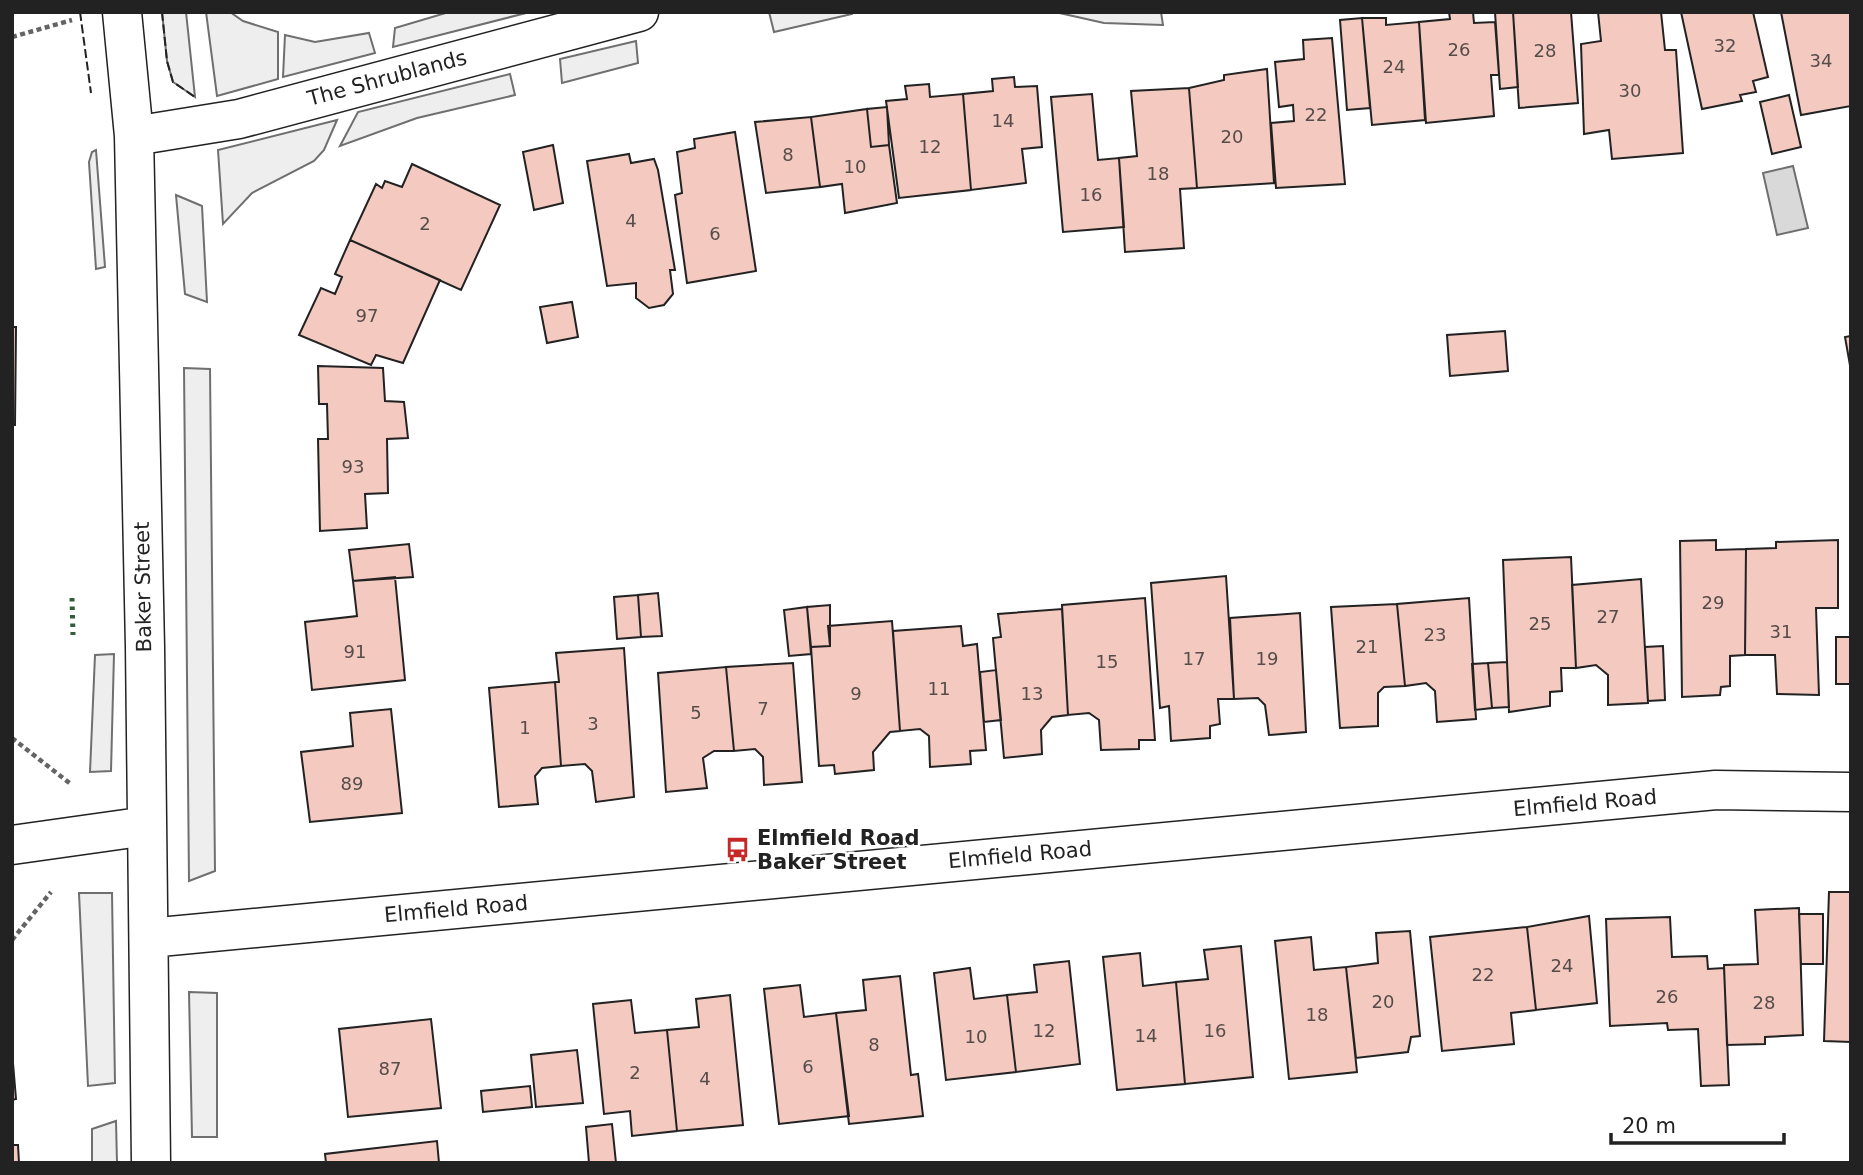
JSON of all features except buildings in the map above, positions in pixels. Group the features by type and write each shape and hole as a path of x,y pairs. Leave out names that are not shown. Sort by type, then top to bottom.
{"street":[{"name":"Baker Street","path":"122,12 134,136 151,1163"},
{"name":"The Shrublands","path":"134,136 239,119 584,19 639,12"},
{"name":"Elmfield Road","path":"149,938 1716,790 1851,792"},
{"path":"12,845 147,826"}],"path":[{"path":"12,37 73,19"},
{"path":"12,738 82,792"},
{"path":"12,940 55,888"}],"shaded area":[{"path":"162,12 186,12 195,97 173,82 167,61"},
{"path":"206,12 230,12 243,21 278,32 278,79 217,96"},
{"path":"449,12 530,12 393,47 395,28"},
{"path":"769,12 852,12 852,14 774,32"},
{"path":"1055,12 1161,12 1163,25 1104,23"},
{"path":"369,33 375,53 283,77 285,35 315,42"},
{"path":"636,41 638,63 562,83 560,59"},
{"path":"510,74 515,95 417,118 340,146 358,112"},
{"path":"337,120 324,150 314,161 252,193 223,224 218,150"},
{"path":"96,150 105,267 96,269 89,162 92,152"},
{"path":"1793,166 1808,228 1777,235 1763,173"},
{"path":"176,195 202,206 207,302 185,294"},
{"path":"184,368 210,369 215,871 189,881"},
{"path":"114,654 111,771 90,772 95,655"},
{"path":"79,893 112,893 115,1083 88,1086"},
{"path":"189,992 217,993 217,1137 192,1137"},
{"path":"116,1121 117,1163 92,1163 92,1129"}],"hedge":[{"path":"72,598 73,635"}],"fence":[{"path":"80,12 91,93"},
{"path":"162,12 167,61 173,82 195,97"}],"place":[{"name":"Elmfield Road Baker Street","path":"737,850"}]}
